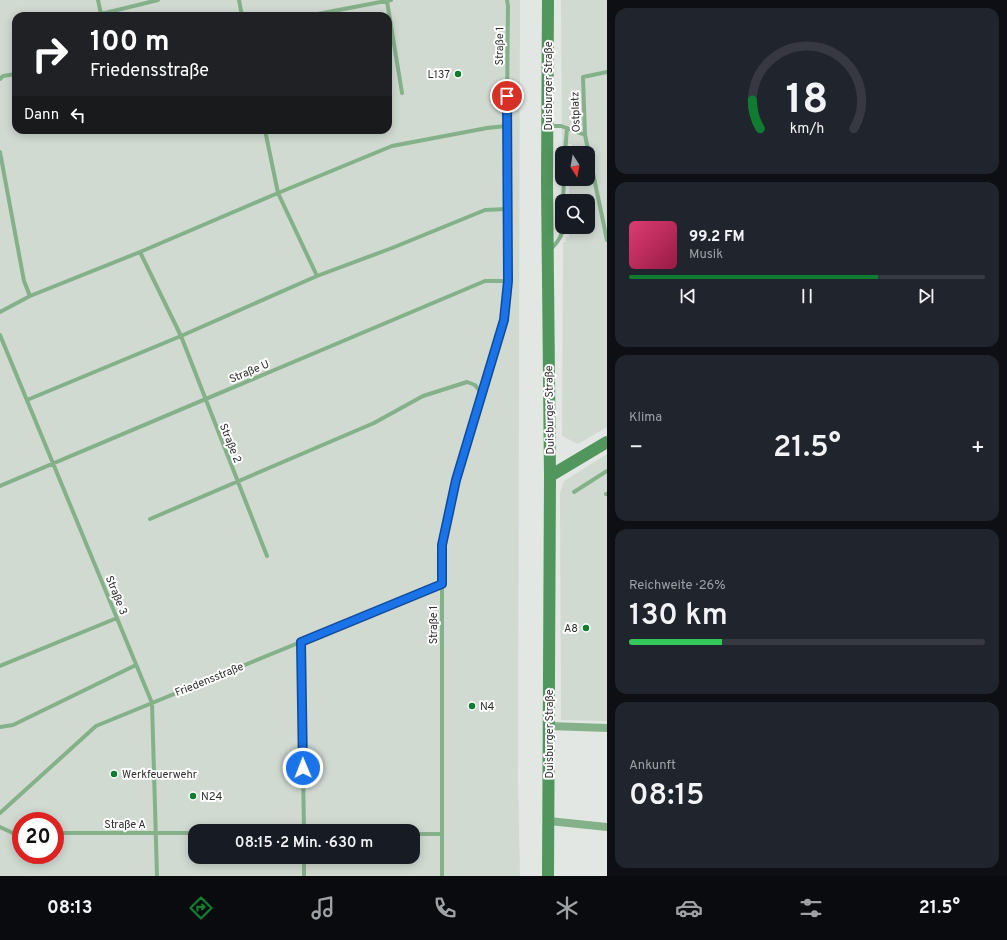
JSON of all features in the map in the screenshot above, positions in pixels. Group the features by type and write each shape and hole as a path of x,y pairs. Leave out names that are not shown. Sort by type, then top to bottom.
{"main road":[{"name":"Duisburger Straße","path":"548,0 550,476 548,876"},
{"path":"550,476 607,442"}],"street":[{"path":"549,726 607,728"},
{"path":"549,821 607,827"}],"lane":[{"path":"98,0 100,12"},
{"path":"112,12 158,0"},
{"path":"239,0 241,12"},
{"path":"328,12 389,0 391,12"},
{"name":"Straße 1","path":"442,876 442,545 453,494 504,320 508,281 506,208 507,0"},
{"path":"392,21 402,93"},
{"name":"Ostplatz","path":"607,72 583,77 585,135 607,240"},
{"path":"1,78 12,75"},
{"path":"0,312 30,296 140,252 392,146 506,126"},
{"path":"548,126 561,126 585,135"},
{"path":"566,146 567,128"},
{"path":"266,134 278,193 317,276"},
{"path":"0,152 24,281 30,296"},
{"path":"27,400 181,336 317,276 392,248 485,210 506,208"},
{"path":"548,253 558,242 562,234"},
{"name":"Straße 2","path":"140,252 181,336 204,399 267,556"},
{"name":"Straße U","path":"0,486 485,281 508,281"},
{"name":"Straße 3","path":"0,335 152,703 157,876"},
{"path":"150,519 374,423 423,396 467,382 475,385 482,394"},
{"path":"574,492 607,471"},
{"name":"Friedensstraße","path":"0,813 96,726 442,584"},
{"path":"0,666 117,618"},
{"path":"301,642 304,824"},
{"path":"0,728 13,725 136,665"},
{"path":"0,827 12,833"},
{"name":"Straße A","path":"64,833 188,833"},
{"path":"420,834 442,834"},
{"path":"304,864 304,876"}],"shaded area":[{"path":"0,0 520,0 518,780 520,876 0,876"},
{"path":"561,0 607,0 607,427 578,444 562,436 563,242 566,242 566,237 569,237 569,234 595,234 595,194 569,194 569,186 595,186 595,146 572,146 572,144 562,145"},
{"path":"607,454 607,721 561,720 560,493 564,481"}],"place":[{"name":"L137","path":"458,74"},
{"name":"A8","path":"586,628"},
{"name":"N4","path":"472,706"},
{"name":"Werkfeuerwehr","path":"114,774"},
{"name":"N24","path":"193,796"}],"route":[{"path":"303,768 301,642 442,584 442,545 456,480 504,320 508,281 506,208 507,96"}]}
